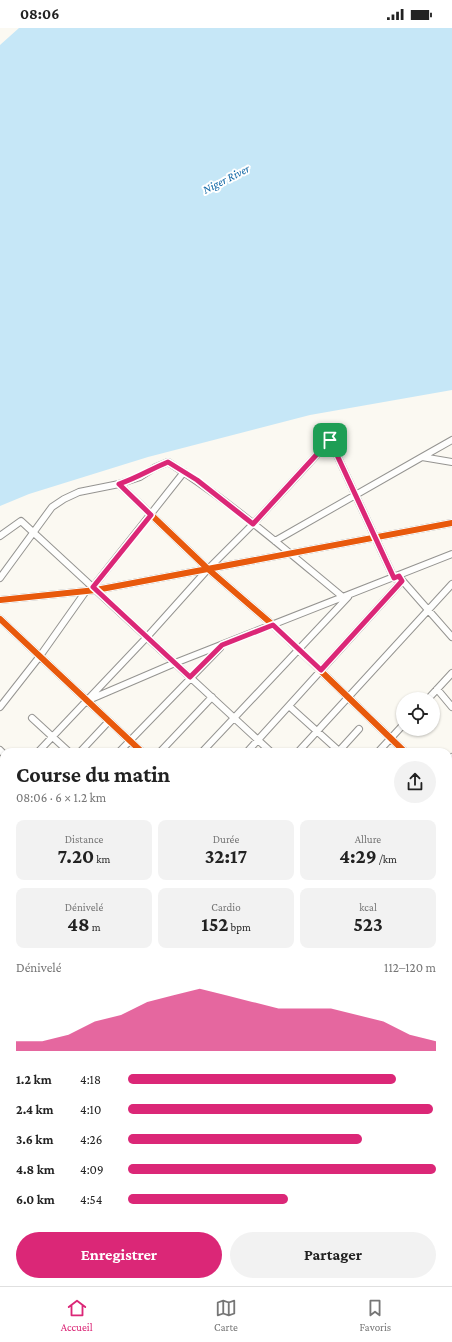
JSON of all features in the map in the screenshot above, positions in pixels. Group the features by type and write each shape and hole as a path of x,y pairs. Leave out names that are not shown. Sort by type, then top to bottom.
{"street":[{"path":"42,748 147,637 208,568 253,524 333,438 375,537 399,578 452,638"},
{"path":"275,541 452,440"},
{"path":"422,458 452,463"},
{"path":"0,578 52,507 79,492 119,484 140,477 154,468 168,462 184,472 253,524 344,598"},
{"path":"94,589 184,472"},
{"path":"119,484 208,568 273,625 401,748"},
{"path":"0,536 21,521 267,748"},
{"path":"0,600 86,592 94,589 452,523"},
{"path":"87,701 222,645 350,595 399,578 452,554"},
{"path":"251,748 321,670 399,578"},
{"path":"301,748 429,611 452,584"},
{"path":"0,707 40,656 86,592"},
{"path":"206,748 350,595"},
{"path":"0,618 138,748"},
{"path":"123,748 222,645"},
{"path":"434,692 452,673"},
{"path":"437,689 452,707"},
{"path":"164,748 212,697"},
{"path":"289,706 335,748"},
{"path":"32,718 65,748"},
{"path":"84,748 109,721"},
{"path":"343,748 360,729"},
{"path":"382,748 396,733"}],"water":[{"name":"Niger River","path":"19,28 452,28 452,390 310,415 148,457 29,494 0,506 0,45"}],"cycle path":[{"path":"119,484 208,569 273,625 401,748"},
{"path":"0,600 96,590 452,523"},
{"path":"0,619 138,748"}],"route":[{"path":"330,440 394,578 399,576 402,581 321,670 273,625 222,645 190,677 93,587 151,515 119,484 140,477 154,468 168,462 197,480 253,524 330,440"}]}
